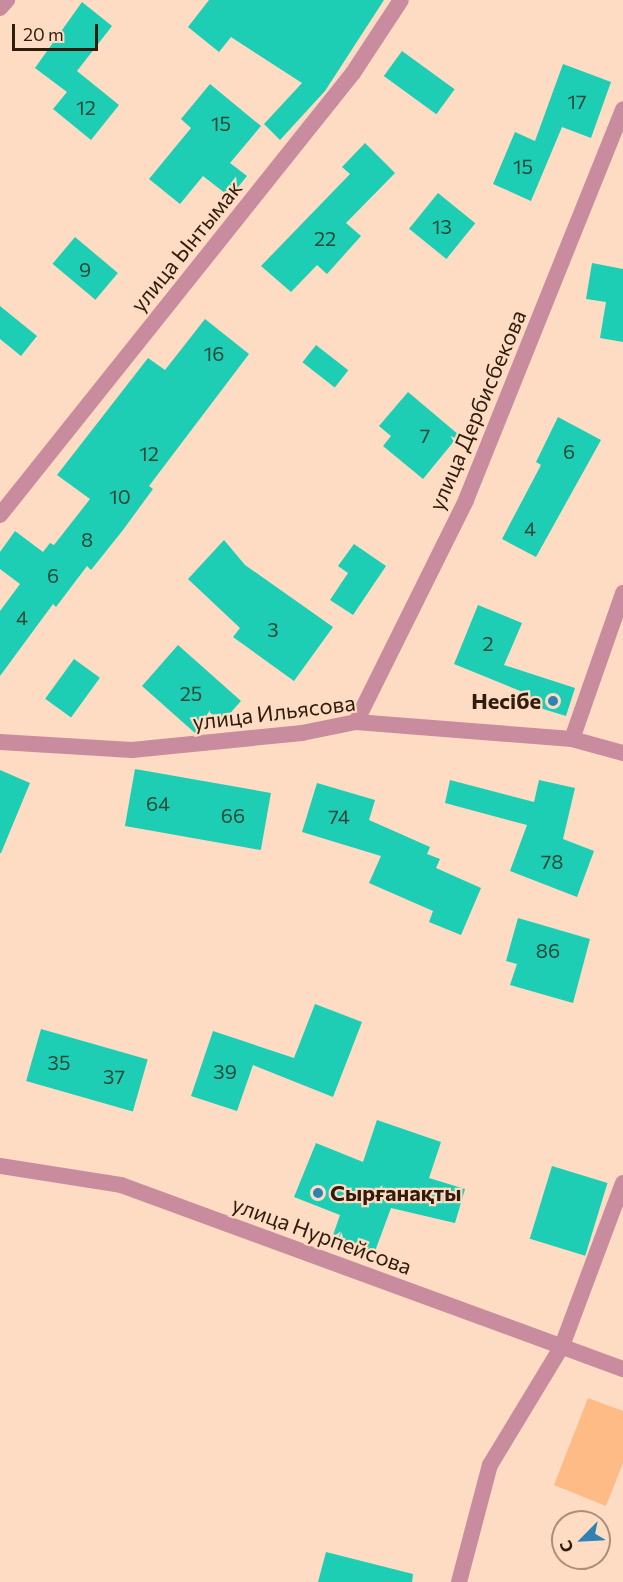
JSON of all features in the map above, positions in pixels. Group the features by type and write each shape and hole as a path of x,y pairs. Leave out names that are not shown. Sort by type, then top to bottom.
{"street":[{"path":"0,8 7,0"},
{"name":"улица Ынтымак","path":"0,515 353,74 401,0"},
{"name":"улица Дербисбекова","path":"356,722 465,500 623,109"},
{"path":"572,739 623,593"},
{"name":"улица Ильясова","path":"0,742 132,750 302,733 356,722 572,739 623,753"},
{"name":"улица Нурпейсова","path":"0,1166 121,1185 623,1369"},
{"path":"459,1582 490,1465 562,1346 623,1183"}],"shaded area":[{"path":"588,1398 623,1411 623,1463 606,1506 554,1485"}],"building":[{"path":"209,0 384,0 325,91 280,140 264,124 302,83 231,37 219,52 188,27"},
{"path":"82,2 112,26 77,71 119,105 91,140 53,109 67,92 35,68"},
{"path":"402,51 455,89 436,114 384,76"},
{"path":"563,64 611,82 591,138 562,127 531,201 493,184 515,132 535,141"},
{"path":"210,84 261,126 230,163 247,176 230,197 203,176 180,204 149,179 191,128 181,119"},
{"path":"365,143 395,173 346,223 361,236 327,274 317,265 291,292 261,266 350,174 342,167"},
{"path":"438,193 475,223 446,259 409,229"},
{"path":"75,237 118,273 95,300 53,264"},
{"path":"592,263 623,269 623,342 600,338 606,302 586,299"},
{"path":"0,306 37,336 21,356 0,339"},
{"path":"205,319 249,354 149,486 153,489 123,530 91,570 87,566 56,607 53,604 0,676 0,611 20,584 0,569 0,552 15,531 43,552 50,543 54,545 90,499 57,475 148,358 165,370"},
{"path":"316,345 348,370 335,388 302,362"},
{"path":"408,392 459,435 423,479 383,446 391,436 379,426"},
{"path":"558,417 601,440 536,557 502,539 541,465 536,462"},
{"path":"224,540 245,565 333,627 294,681 233,637 240,628 188,579"},
{"path":"354,544 386,566 353,615 330,600 348,573 338,566"},
{"path":"478,605 522,623 504,665 575,688 566,716 527,704 530,695 454,664"},
{"path":"178,645 241,701 217,728 208,720 195,733 142,686"},
{"path":"74,659 100,678 71,717 45,699"},
{"path":"135,769 271,793 261,850 125,826"},
{"path":"0,770 30,783 1,853 0,853"},
{"path":"450,780 534,802 539,780 575,788 563,839 594,851 577,897 510,871 527,825 445,803"},
{"path":"317,783 375,800 369,820 430,847 427,854 440,859 436,868 481,888 461,935 429,922 433,911 369,883 381,856 302,832"},
{"path":"518,918 590,939 573,1003 510,985 517,964 506,961"},
{"path":"315,1004 362,1022 333,1097 253,1065 237,1111 191,1096 213,1031 294,1058"},
{"path":"41,1029 148,1060 133,1112 26,1081"},
{"path":"377,1120 441,1142 429,1178 465,1189 455,1223 391,1208 374,1254 332,1238 340,1215 294,1197 316,1143 363,1162"},
{"path":"552,1166 607,1183 585,1256 530,1239"},
{"path":"326,1552 413,1574 412,1582 318,1582"}],"place":[{"name":"Несібе","path":"553,701"},
{"name":"Сырғанақты","path":"318,1193"}]}
